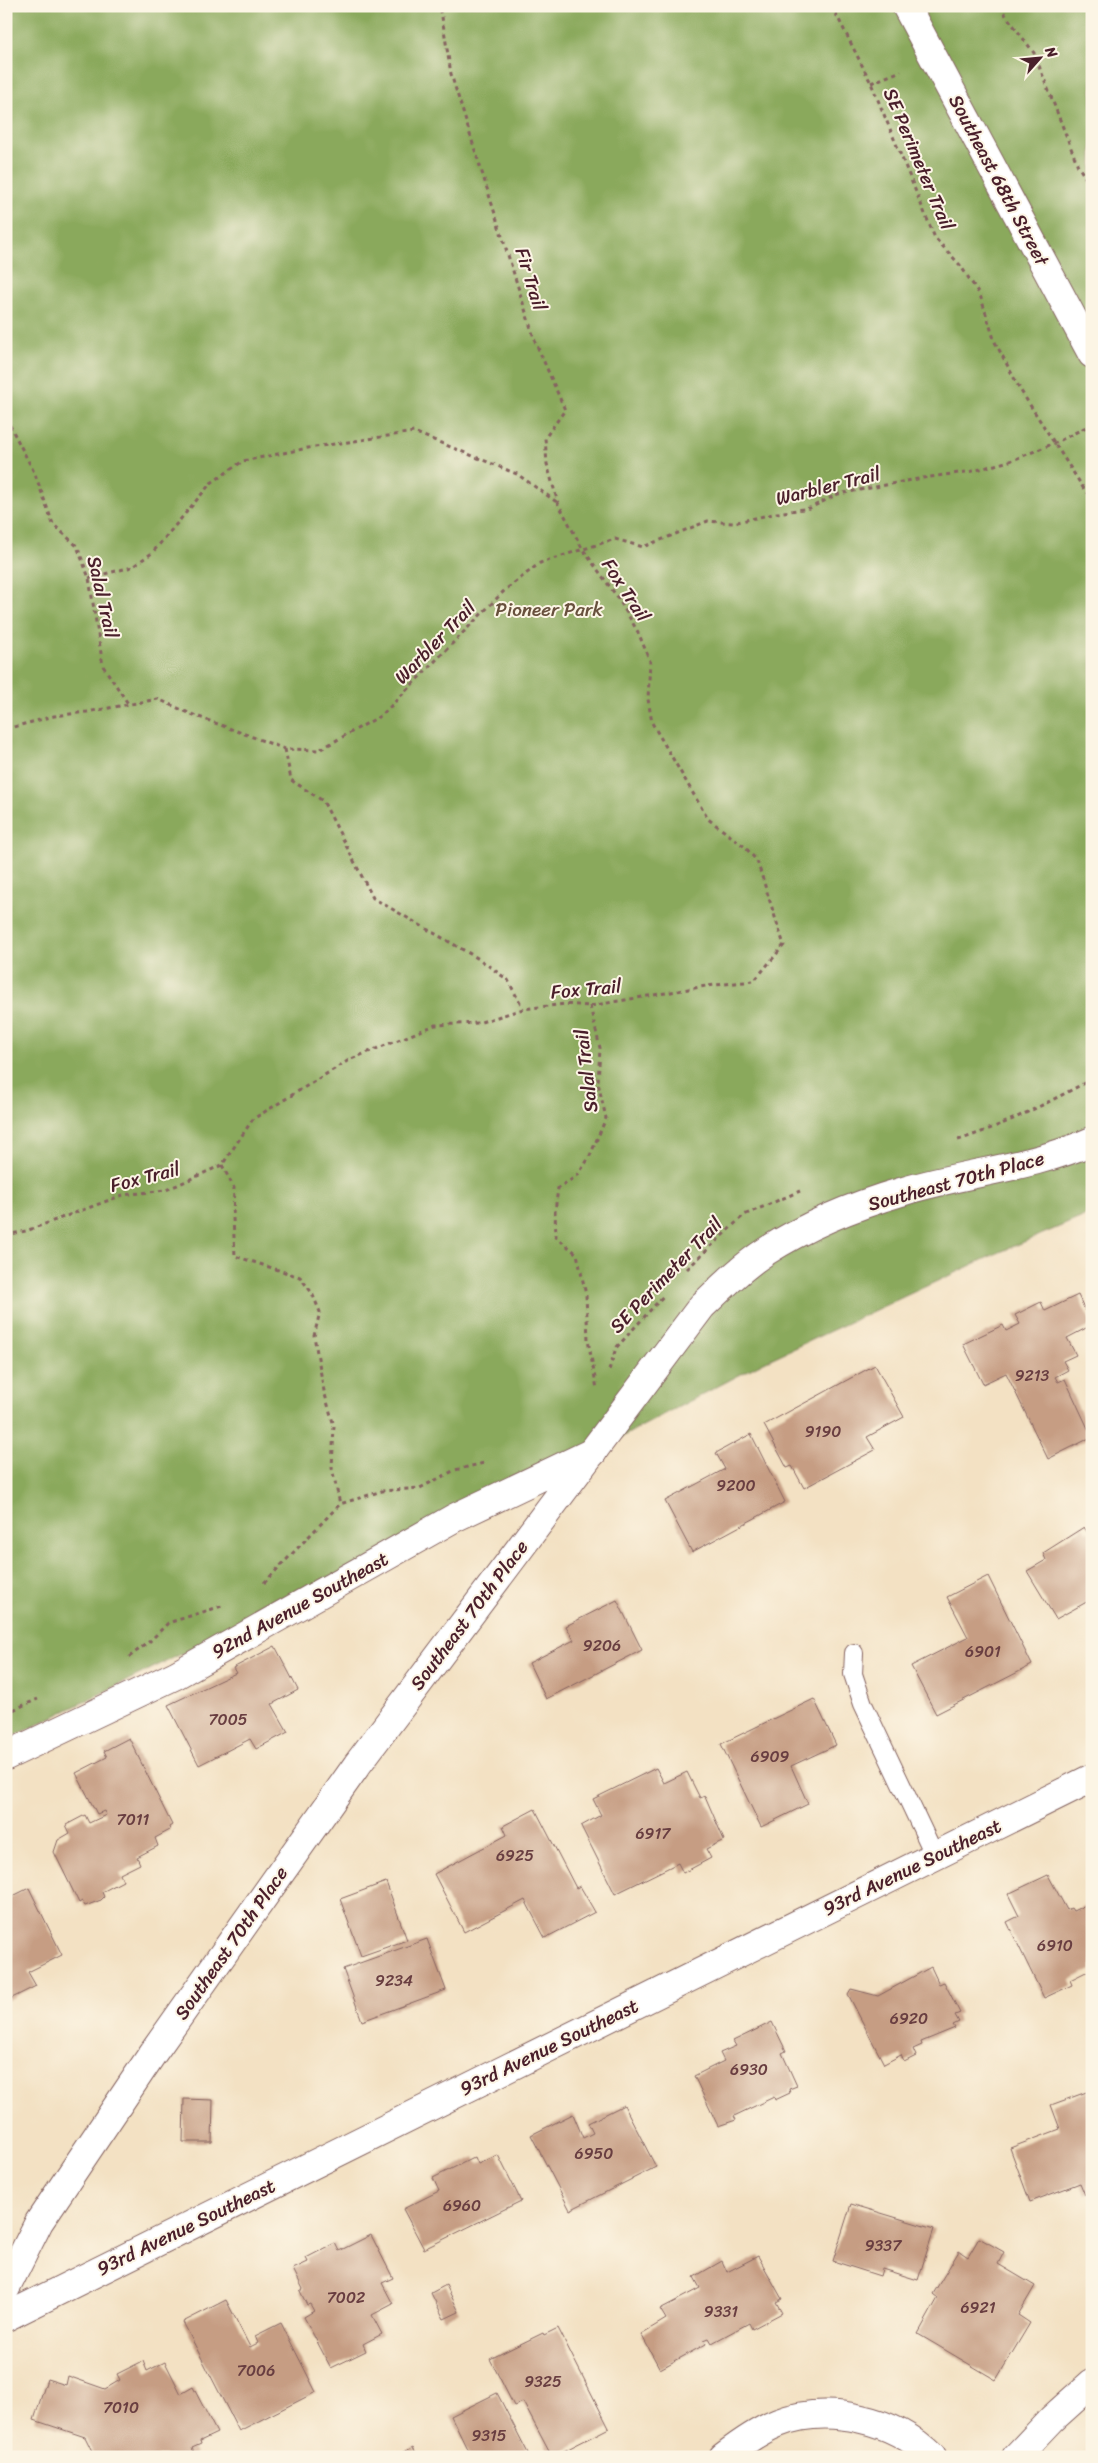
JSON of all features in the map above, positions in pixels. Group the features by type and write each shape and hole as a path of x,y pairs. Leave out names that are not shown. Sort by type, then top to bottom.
{"street":[{"name":"Southeast 68th Street","path":"906,6 1092,354"},
{"name":"Southeast 70th Place","path":"6,2288 39,2222 154,2053 357,1765 702,1306 734,1276 764,1252 805,1229 848,1210 905,1190 1038,1161 1092,1141"},
{"name":"92nd Avenue Southeast","path":"6,1756 176,1675 454,1518 593,1452"},
{"name":"93rd Avenue Southeast","path":"6,2317 1092,1778"},
{"path":"1016,2457 1052,2419 1092,2383"},
{"path":"722,2457 744,2441 780,2423 819,2415 856,2418 892,2429 924,2448 932,2457"}],"lane":[{"path":"854,1652 853,1674 863,1704 935,1856"}],"path":[{"name":"Fir Trail","path":"438,6 442,17 451,74 535,341 565,410 545,438 547,464 558,503 582,548"},
{"name":"SE Perimeter Trail","path":"832,6 871,83 935,238 960,265 980,295 995,342 1021,391 1084,489 1092,497"},
{"path":"999,6 1034,53 1078,166 1092,188"},
{"name":"Salal Trail","path":"6,418 35,474 54,524 77,546 89,578 103,666 129,705"},
{"name":"Warbler Trail","path":"6,729 54,716 158,699 191,714 284,748 319,750 382,715 505,590 540,563 615,539 643,547 708,521 733,523 810,508 838,494 973,471 1013,460 1092,424"},
{"path":"89,578 132,567 152,552 211,483 243,461 308,448 414,432 518,474 558,503"},
{"name":"Fox Trail","path":"6,1236 123,1195 166,1190 222,1165 253,1119 349,1060 435,1025 478,1023 523,1009 565,1004 590,1006 706,986 754,981 784,945 757,861 745,847 708,819 652,723 648,699 650,660 638,632 618,598 582,548"},
{"path":"284,748 291,780 322,802 373,898 479,959 508,980 523,1009"},
{"name":"Salal Trail","path":"590,1006 600,1048 598,1083 606,1118 589,1158 577,1176 558,1188 555,1212 556,1237 577,1254 586,1294 588,1340 597,1393"},
{"path":"957,1140 974,1135 1058,1098 1092,1079"},
{"path":"222,1165 234,1188 235,1256 300,1277 312,1293 320,1312 314,1336 324,1391 334,1426 332,1468 340,1504"},
{"name":"SE Perimeter Trail","path":"684,1273 744,1215 806,1188"},
{"name":"SE Perimeter Trail","path":"607,1375 616,1348 671,1287"},
{"path":"261,1587 340,1504 382,1491 420,1488 455,1470 491,1462"},
{"path":"127,1658 150,1641 168,1623 228,1604"},
{"path":"6,1713 40,1699"}],"green space":[{"name":"Pioneer Park","path":"6,6 1092,6 1092,1213 993,1255 764,1362 593,1452 6,1740"}],"building":[{"path":"1078,1295 1092,1325 1067,1338 1076,1355 1063,1361 1068,1370 1055,1377 1058,1382 1065,1379 1092,1437 1048,1459 1006,1373 983,1384 963,1344 1003,1325 1006,1331 1020,1324 1015,1315 1041,1302 1045,1311"},
{"path":"875,1365 904,1417 867,1437 875,1450 804,1488 792,1466 787,1468 764,1425"},
{"path":"751,1434 785,1502 692,1552 665,1501 725,1469 716,1453"},
{"path":"1084,1527 1088,1533 1092,1531 1092,1599 1056,1619 1027,1571 1046,1560 1043,1553"},
{"path":"988,1576 1032,1665 936,1714 911,1666 968,1637 947,1597"},
{"path":"617,1600 642,1650 546,1699 529,1663 574,1640 566,1626"},
{"path":"275,1646 298,1690 272,1704 288,1732 256,1749 250,1739 199,1765 168,1705 236,1673 233,1668"},
{"path":"814,1699 836,1745 791,1766 808,1804 761,1827 721,1744"},
{"path":"129,1738 172,1825 169,1827 170,1830 155,1838 158,1846 137,1857 140,1864 120,1874 123,1881 102,1892 104,1897 101,1900 85,1906 82,1901 79,1903 54,1852 58,1840 70,1833 66,1825 85,1815 89,1823 106,1815 104,1811 97,1814 76,1773 107,1757 104,1751"},
{"path":"656,1768 664,1783 687,1772 700,1798 705,1796 724,1840 706,1849 711,1858 683,1873 678,1863 615,1894 581,1826 601,1815 593,1799"},
{"path":"535,1809 576,1888 580,1886 595,1912 545,1938 525,1900 464,1932 434,1874 507,1835 503,1826"},
{"path":"1048,1875 1067,1910 1071,1908 1073,1911 1092,1902 1092,1969 1070,1980 1072,1985 1044,1998 1007,1922 1019,1916 1008,1894"},
{"path":"386,1882 407,1940 361,1956 340,1899"},
{"path":"29,1888 62,1955 28,1972 36,1986 6,2001 6,1893 9,1898"},
{"path":"427,1939 446,1990 362,2021 343,1969"},
{"path":"931,1967 939,1984 944,1982 960,2013 955,2015 959,2022 953,2025 955,2028 921,2042 922,2045 913,2049 916,2056 904,2062 901,2055 884,2064 848,1994 851,1989 878,1996"},
{"path":"772,2022 786,2051 782,2053 797,2086 789,2089 790,2093 775,2100 774,2097 734,2116 736,2120 718,2126 694,2076 724,2061 720,2053 736,2046 733,2041"},
{"path":"1092,2090 1092,2192 1085,2195 1080,2183 1030,2202 1010,2148 1060,2129 1051,2105"},
{"path":"184,2099 213,2100 212,2142 183,2142"},
{"path":"624,2105 656,2167 570,2210 531,2135 573,2114 583,2138 593,2133 588,2123"},
{"path":"498,2155 521,2201 424,2249 403,2209 439,2191 433,2178 475,2157 478,2164"},
{"path":"851,2204 934,2229 918,2280 882,2269 880,2276 833,2261"},
{"path":"371,2235 393,2278 382,2283 393,2304 372,2315 382,2334 363,2344 366,2351 331,2368 304,2317 314,2311 310,2304 307,2305 300,2291 303,2289 293,2269 308,2262 306,2258 335,2243 339,2251"},
{"path":"979,2238 1004,2252 998,2264 1035,2286 1018,2315 1030,2323 996,2380 918,2334 938,2298 933,2294 959,2251 968,2257"},
{"path":"758,2256 782,2299 776,2302 782,2313 752,2329 749,2323 712,2343 709,2338 704,2340 706,2344 660,2369 641,2334 666,2319 660,2309 700,2288 694,2277 722,2261 727,2272"},
{"path":"446,2285 459,2312 444,2319 431,2293"},
{"path":"226,2300 250,2347 258,2343 255,2336 281,2323 316,2392 239,2431 183,2322"},
{"path":"558,2328 609,2428 552,2457 523,2402 514,2406 490,2359 543,2333 544,2335"},
{"path":"143,2361 147,2371 165,2362 181,2394 193,2387 217,2433 200,2441 201,2444 192,2448 195,2454 190,2457 95,2457 85,2437 34,2420 47,2379 66,2385 68,2376 105,2389 120,2380 117,2374"},
{"path":"497,2393 530,2457 462,2457 469,2453 451,2416"},
{"path":"413,2447 418,2457 395,2457"}]}
